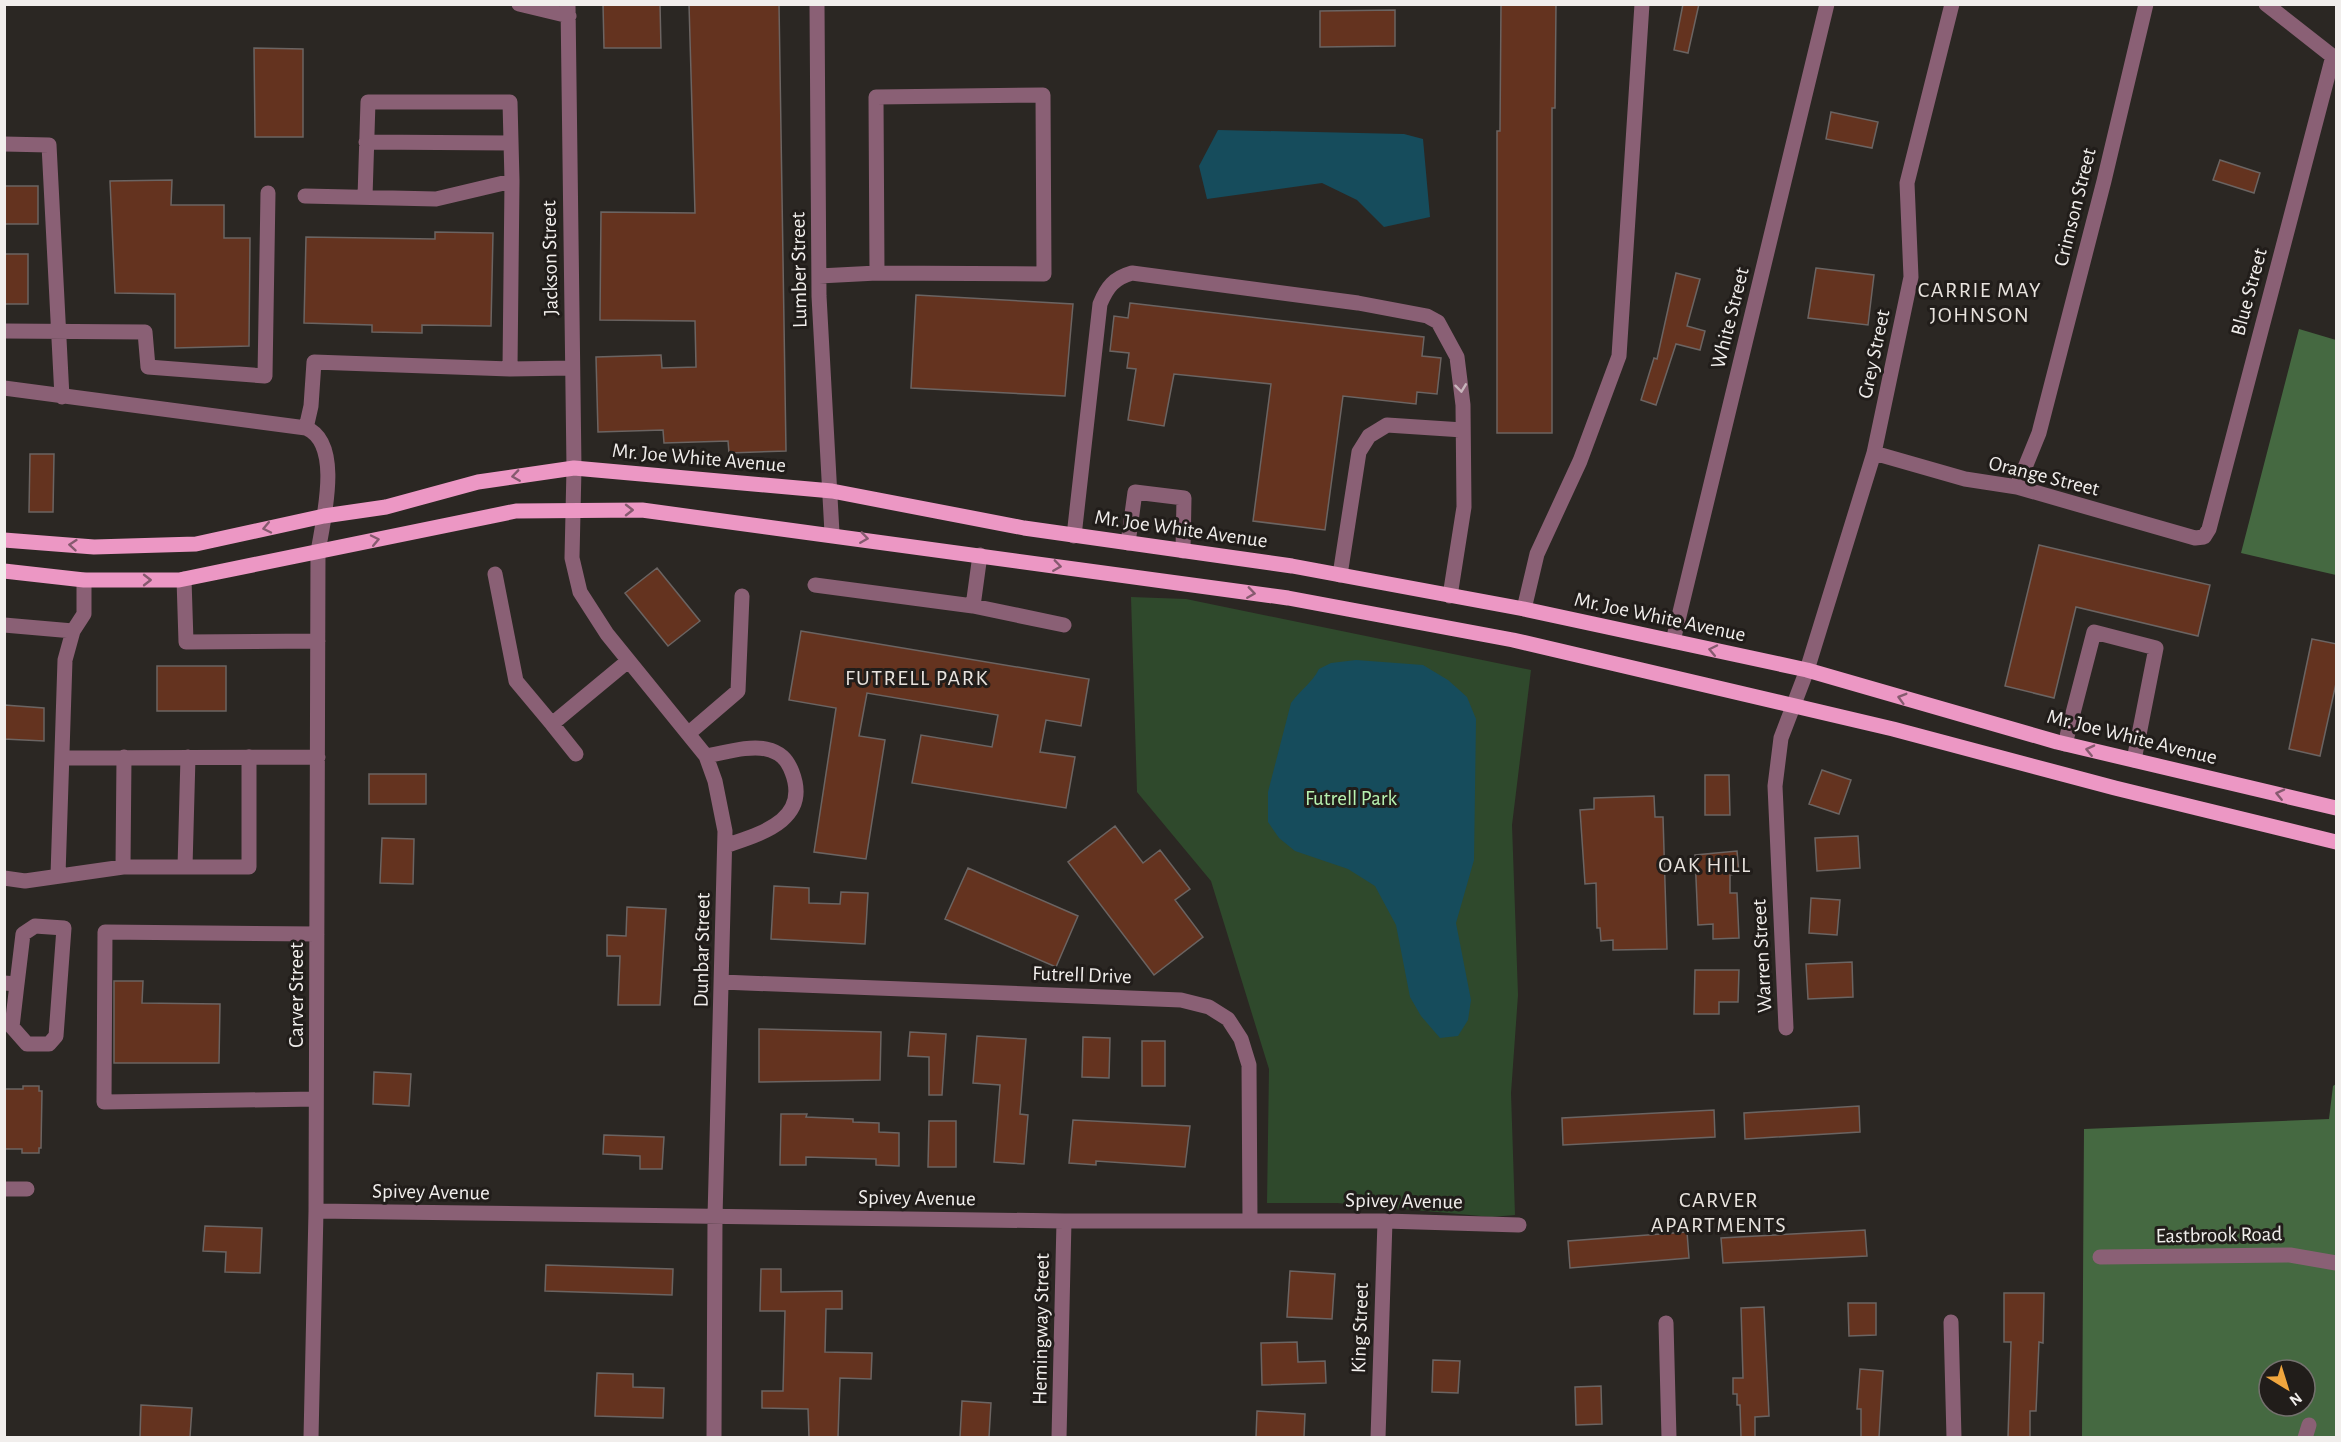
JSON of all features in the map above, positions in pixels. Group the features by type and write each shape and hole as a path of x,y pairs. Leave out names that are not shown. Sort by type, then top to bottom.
{"main road":[{"name":"Mr. Joe White Avenue","path":"4,540 93,547 196,543 324,516 386,507 478,482 574,468 832,491 1074,536 1340,575 1524,609 1807,670 2065,744 2337,808"},
{"path":"4,571 84,580 184,579 516,511 642,510 832,534 1288,598 1513,640 1793,705 2337,842"}],"street":[{"path":"519,4 568,10"},
{"name":"Lumber Street","path":"817,4 819,276 832,491 832,534"},
{"path":"1524,609 1537,554 1580,461 1619,356 1642,4"},
{"name":"White Street","path":"1673,641 1827,4"},
{"name":"Grey Street","path":"1793,705 1807,670 1874,453 1911,277 1907,183 1952,4"},
{"name":"Crimson Street","path":"2017,487 2039,433 2104,181 2146,4"},
{"path":"2266,4 2335,57"},
{"name":"Jackson Street","path":"568,10 574,468 571,510"},
{"name":"Blue Street","path":"2204,537 2209,529 2335,57"},
{"path":"819,276 877,273 1044,274 1043,95 876,97 877,273"},
{"path":"365,197 368,102 510,102 512,181 510,369"},
{"path":"366,142 510,143"},
{"path":"4,144 49,145 62,397"},
{"path":"305,196 436,199 512,181"},
{"path":"4,331 145,332 148,367 265,376 268,193"},
{"path":"1074,536 1100,304 1106,289 1122,276 1132,273 1358,303 1427,316 1438,322 1446,332 1457,357 1463,430 1464,507 1450,596"},
{"path":"4,388 306,428 311,406 314,362 510,369 572,368"},
{"path":"1340,575 1359,452 1369,436 1387,425 1463,430"},
{"name":"Carver Street","path":"306,428 317,433 325,446 328,463 324,516 318,552 316,1099 311,1437"},
{"name":"Orange Street","path":"1874,453 1965,479 2017,487 2195,538 2204,537"},
{"path":"1128,543 1134,492 1184,498 1183,551"},
{"name":"Dunbar Street","path":"571,510 572,558 580,592 628,661 706,756 715,781 725,831 715,1217 714,1437"},
{"path":"973,606 980,555"},
{"path":"495,574 516,681 576,754"},
{"path":"184,579 186,642 318,641"},
{"path":"58,875 65,660 73,632 84,614 84,580"},
{"path":"815,585 973,606 1064,625"},
{"path":"689,733 738,691 742,596"},
{"path":"4,625 73,632"},
{"path":"2065,744 2094,632 2156,648 2134,760"},
{"path":"552,724 628,661"},
{"name":"Warren Street","path":"1786,1028 1775,786 1781,738 1793,705"},
{"path":"706,756 763,748 778,752 788,762 794,776 796,794 785,818 770,829 725,846"},
{"path":"123,867 124,757"},
{"path":"185,867 188,757"},
{"path":"4,878 25,881 123,867 249,867 249,757"},
{"path":"62,758 318,757"},
{"path":"34,926 64,928 56,1036 49,1044 27,1044 12,1027 11,984 24,934 34,926"},
{"path":"316,1099 104,1102 105,932 317,934"},
{"name":"Futrell Drive","path":"722,982 1181,1000 1209,1007 1228,1019 1242,1039 1250,1065 1250,1221"},
{"path":"4,1189 27,1189"},
{"name":"Spivey Avenue","path":"315,1211 1064,1221 1385,1221 1519,1225"},
{"name":"Hemingway Street","path":"1059,1437 1064,1221"},
{"name":"King Street","path":"1378,1437 1385,1221"},
{"name":"Eastbrook Road","path":"2100,1257 2290,1255 2337,1263"},
{"path":"1951,1322 1954,1437"},
{"path":"1666,1323 1669,1437"}],"green space":[{"path":"2299,329 2336,340 2336,575 2241,553"},
{"name":"Futrell Park","path":"1131,597 1186,599 1531,670 1512,825 1518,995 1511,1093 1515,1215 1492,1217 1337,1203 1267,1203 1269,1069 1211,881 1137,792"},
{"path":"2336,1084 2336,1437 2082,1438 2084,1129 2329,1119 2333,1086"}],"water":[{"path":"1218,130 1404,134 1423,139 1430,217 1384,227 1357,200 1322,183 1207,199 1199,166"},
{"path":"1356,660 1423,665 1448,680 1467,697 1476,719 1474,860 1456,923 1471,1000 1468,1020 1458,1036 1440,1038 1421,1016 1410,997 1396,925 1375,886 1348,869 1295,851 1279,838 1268,822 1268,792 1291,703 1319,669 1331,663"}],"building":[{"path":"603,4 660,4 661,48 604,48"},
{"path":"689,4 779,4 786,451 729,453 728,441 664,443 663,430 598,432 596,357 661,355 662,368 696,367 695,321 600,320 601,212 695,213"},
{"path":"1501,4 1556,4 1555,108 1552,108 1552,433 1497,433 1497,131 1500,131"},
{"path":"1683,4 1699,4 1688,53 1674,50"},
{"path":"1395,10 1395,46 1320,47 1320,11"},
{"path":"254,48 303,49 303,137 255,137"},
{"path":"1831,112 1878,122 1872,148 1826,139"},
{"path":"2220,160 2260,173 2254,193 2213,180"},
{"path":"172,180 171,205 224,205 224,238 250,238 249,346 175,348 175,294 115,293 110,181"},
{"path":"4,186 38,186 38,224 4,224"},
{"path":"435,232 493,233 491,326 422,325 422,333 372,332 372,325 304,323 306,237 435,239"},
{"path":"4,254 28,254 28,304 4,304"},
{"path":"1816,268 1874,275 1868,325 1808,318"},
{"path":"1676,273 1700,279 1687,326 1705,331 1700,350 1676,344 1656,405 1641,400 1654,358 1657,359"},
{"path":"916,295 1073,304 1065,396 911,388"},
{"path":"1130,303 1424,337 1422,356 1441,358 1437,394 1417,392 1416,404 1343,396 1325,530 1253,521 1271,384 1174,374 1164,426 1128,420 1136,369 1127,368 1129,353 1110,351 1114,316 1128,318"},
{"path":"30,454 54,454 53,512 29,512"},
{"path":"2039,545 2210,585 2198,636 2076,607 2054,698 2005,686"},
{"path":"657,568 700,621 668,646 625,593"},
{"path":"801,631 1089,679 1081,726 1046,720 1040,752 1075,757 1066,808 912,783 921,735 992,747 998,715 867,693 859,736 885,740 866,859 814,852 836,708 789,700"},
{"path":"2312,639 2337,644 2337,679 2320,756 2289,749"},
{"path":"157,666 226,666 226,711 157,711"},
{"path":"4,705 44,708 44,741 4,739"},
{"path":"1822,770 1851,780 1839,814 1809,804"},
{"path":"369,774 426,774 426,804 369,804"},
{"path":"1705,775 1729,775 1730,815 1705,815"},
{"path":"1654,796 1655,817 1663,817 1667,949 1613,950 1613,940 1601,941 1600,928 1597,928 1596,883 1585,884 1580,810 1594,809 1594,798"},
{"path":"1115,826 1143,863 1160,850 1190,889 1175,900 1203,937 1154,975 1068,862"},
{"path":"1858,836 1860,868 1817,871 1815,838"},
{"path":"382,838 414,839 413,884 380,883"},
{"path":"1737,851 1739,873 1730,875 1730,893 1737,893 1739,938 1713,939 1713,924 1698,925 1695,855"},
{"path":"968,868 1078,916 1056,967 945,919"},
{"path":"774,886 809,888 809,903 840,904 841,892 868,893 865,944 771,939"},
{"path":"1811,898 1840,900 1837,935 1809,933"},
{"path":"627,907 666,909 660,1005 618,1005 620,956 607,956 607,935 626,936"},
{"path":"1852,962 1853,997 1808,999 1806,964"},
{"path":"1695,970 1739,970 1738,1002 1719,1002 1719,1014 1694,1014"},
{"path":"114,981 143,981 142,1003 220,1004 219,1063 114,1063"},
{"path":"759,1029 881,1032 880,1080 759,1082"},
{"path":"910,1032 946,1034 942,1095 929,1095 929,1057 908,1056"},
{"path":"977,1036 1026,1039 1020,1114 1028,1115 1024,1164 994,1162 1000,1085 973,1083"},
{"path":"1083,1037 1110,1038 1109,1078 1082,1077"},
{"path":"1142,1041 1165,1041 1165,1086 1142,1086"},
{"path":"374,1072 411,1074 409,1106 373,1104"},
{"path":"23,1086 39,1086 39,1091 42,1091 39,1153 22,1153 22,1149 4,1149 4,1089 23,1089"},
{"path":"1859,1106 1860,1132 1745,1139 1744,1113"},
{"path":"1714,1110 1715,1137 1563,1145 1562,1118"},
{"path":"781,1114 807,1114 806,1117 853,1119 853,1122 879,1123 879,1132 899,1133 899,1166 876,1165 876,1159 806,1157 806,1165 780,1165"},
{"path":"1073,1120 1190,1126 1185,1167 1096,1161 1096,1165 1069,1163"},
{"path":"929,1121 956,1121 956,1167 928,1167"},
{"path":"604,1135 664,1137 662,1169 640,1169 640,1156 603,1154"},
{"path":"205,1226 262,1228 260,1273 225,1272 226,1252 203,1251"},
{"path":"1865,1230 1867,1256 1723,1263 1721,1238"},
{"path":"1687,1232 1689,1258 1570,1268 1568,1241"},
{"path":"546,1265 673,1269 672,1295 545,1291"},
{"path":"761,1269 781,1269 781,1292 842,1291 842,1309 826,1309 825,1352 872,1353 871,1379 840,1378 838,1437 809,1437 808,1409 762,1408 762,1391 783,1391 785,1311 760,1311"},
{"path":"1290,1271 1335,1274 1332,1319 1287,1317"},
{"path":"2004,1293 2044,1293 2043,1343 2039,1342 2036,1411 2030,1411 2030,1437 2008,1437 2011,1342 2004,1342"},
{"path":"1848,1303 1876,1303 1876,1335 1849,1336"},
{"path":"1764,1307 1769,1416 1755,1417 1755,1437 1741,1437 1740,1405 1737,1405 1737,1394 1733,1394 1733,1378 1743,1378 1741,1308"},
{"path":"1297,1342 1298,1362 1325,1361 1326,1383 1262,1385 1261,1343"},
{"path":"1433,1360 1460,1361 1458,1393 1432,1392"},
{"path":"1860,1369 1883,1371 1879,1437 1861,1437 1861,1409 1857,1409"},
{"path":"597,1373 633,1374 633,1387 664,1388 663,1418 595,1416"},
{"path":"1601,1386 1602,1424 1576,1425 1575,1387"},
{"path":"962,1401 991,1403 989,1437 960,1437"},
{"path":"141,1405 192,1408 190,1437 140,1437"},
{"path":"1257,1411 1305,1414 1304,1437 1256,1437"}],"district":[{"name":"CARRIE MAY JOHNSON","path":"1980,302"},
{"name":"FUTRELL PARK","path":"917,678"},
{"name":"OAK HILL","path":"1705,865"},
{"name":"CARVER APARTMENTS","path":"1719,1212"}]}
